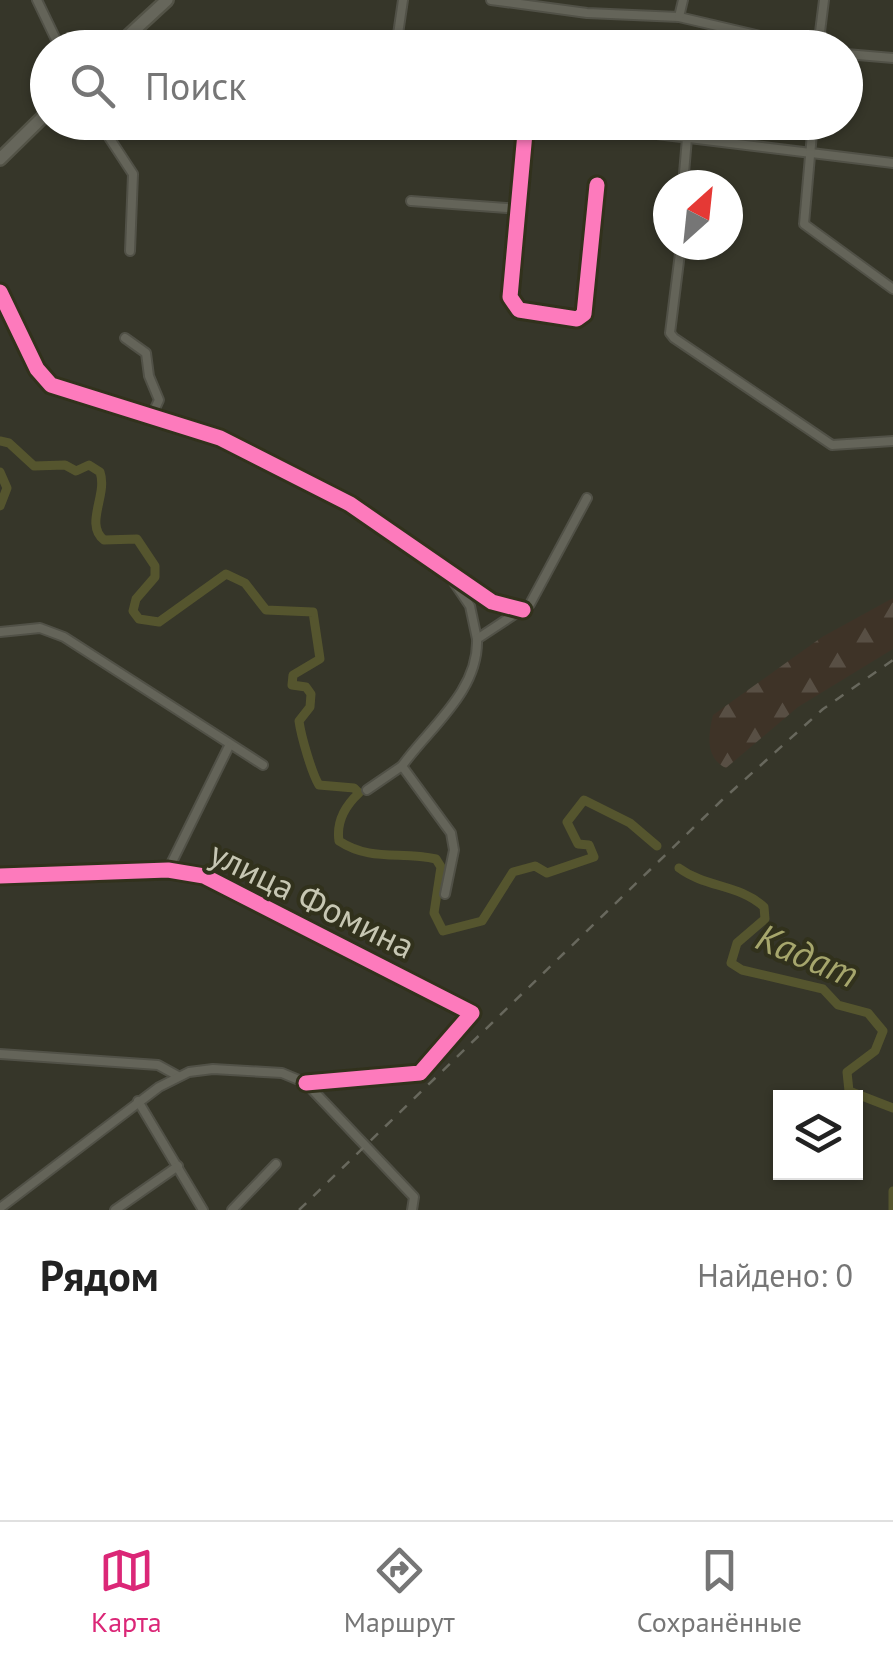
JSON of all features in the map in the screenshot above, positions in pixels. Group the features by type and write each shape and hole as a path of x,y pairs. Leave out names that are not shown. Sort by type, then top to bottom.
{"main road":[{"path":"134,30 167,0"},
{"path":"0,159 30,130"}],"street":[{"path":"37,0 51,30"},
{"path":"399,30 403,0"},
{"path":"491,0 587,14 679,18 733,30"},
{"path":"679,18 683,0"},
{"path":"818,30 824,0"},
{"path":"863,55 893,58"},
{"path":"111,140 133,174 130,251"},
{"path":"525,140 510,298 518,310 577,319 587,310 597,185"},
{"path":"684,170 687,140"},
{"path":"701,140 893,163"},
{"path":"811,140 804,224 893,289"},
{"path":"412,201 519,209"},
{"path":"679,260 670,333 674,338 832,445 893,441"},
{"path":"0,292 45,381 220,438 350,504 492,602 523,610"},
{"path":"125,338 146,352 148,376 159,400 152,415"},
{"path":"477,639 534,599 587,498"},
{"path":"367,790 402,766 436,729 468,678 478,654 470,606 442,566"},
{"path":"0,632 40,628 64,637 262,766"},
{"path":"168,870 230,746"},
{"path":"402,766 450,832 454,850 445,894"},
{"name":"улица Фомина","path":"0,876 168,870 215,881 472,1013 420,1073 306,1083"},
{"path":"0,1054 158,1065 178,1076"},
{"path":"0,1208 138,1101 178,1076 212,1068 291,1076 306,1083 410,1189 416,1206 412,1210"},
{"path":"138,1101 203,1210"},
{"path":"232,1210 276,1164"},
{"path":"114,1210 178,1166"}],"green space":[{"path":"893,598 893,649 798,707 726,768 719,764 710,745 713,715 822,637"}],"waterway":[{"name":"Кадат","path":"0,441 9,443 34,466 65,465 76,471 89,465 100,472 98,533 104,540 137,539 155,566 155,577 136,599 133,611 139,619 159,622 226,574 245,583 266,610 313,612 320,659 293,675 292,685 306,687 311,694 310,707 299,721 319,785 354,788 359,793 343,814 339,841 363,852 436,859 441,867 434,913 443,931 482,921 513,872 535,866 547,873 594,857 589,845 578,844 567,822 584,800 630,823 657,846"},
{"name":"Кадат","path":"0,472 7,488 0,506"},
{"name":"Кадат","path":"679,868 744,894 764,907 765,919 737,943 731,963 742,970 823,989 838,1005 868,1013 883,1031 875,1051 847,1072 849,1091 893,1108"},
{"name":"Кадат","path":"893,1191 893,1210"}],"railway":[{"path":"299,1210 721,801 823,709 893,660"}],"cycle path":[{"path":"524,140 510,297 519,310 577,319 584,314 597,185"},
{"path":"0,292 37,369 51,385 220,438 350,504 492,602 523,610"},
{"path":"0,876 168,870 204,876 472,1013 420,1073 306,1083"}]}
